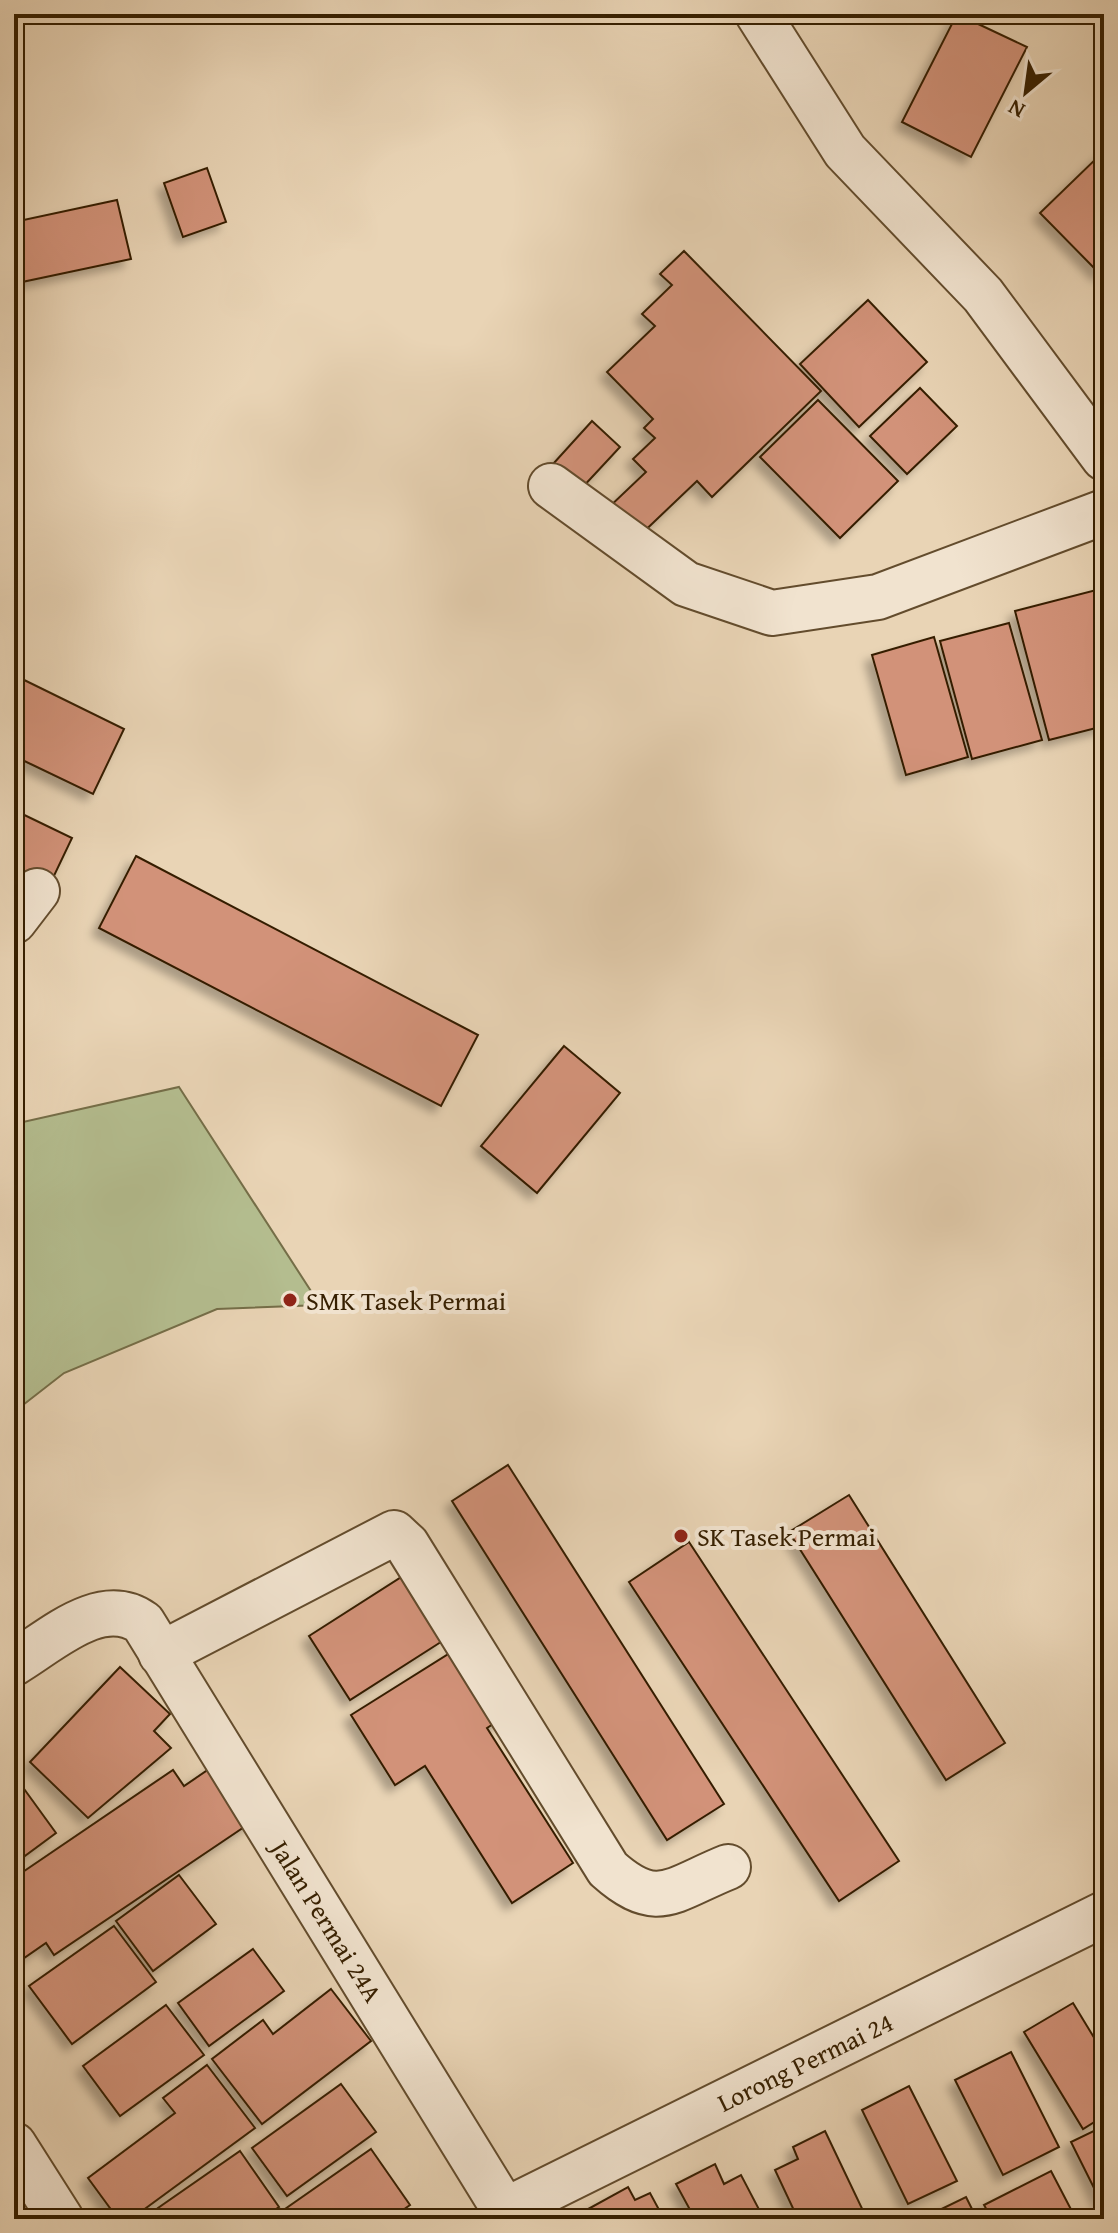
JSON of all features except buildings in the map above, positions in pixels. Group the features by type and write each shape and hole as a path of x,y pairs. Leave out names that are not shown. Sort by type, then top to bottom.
{"street":[{"path":"758,14 845,151 983,295 1104,458"},
{"path":"551,486 686,584 772,613 878,597 1104,512"},
{"path":"14,1663 97,1613 114,1610 130,1613 152,1638 394,1533 407,1545 608,1869 631,1890 656,1896 728,1867"},
{"name":"Jalan Permai 24A","path":"152,1638 508,2214"},
{"name":"Lorong Permai 24","path":"508,2214 1104,1914"},
{"path":"14,2145 61,2219"}],"green space":[{"path":"179,1087 320,1305 217,1309 64,1373 14,1412 14,1124"}],"place":[{"name":"SMK Tasek Permai","path":"290,1300"},
{"name":"SK Tasek Permai","path":"681,1536"}]}
